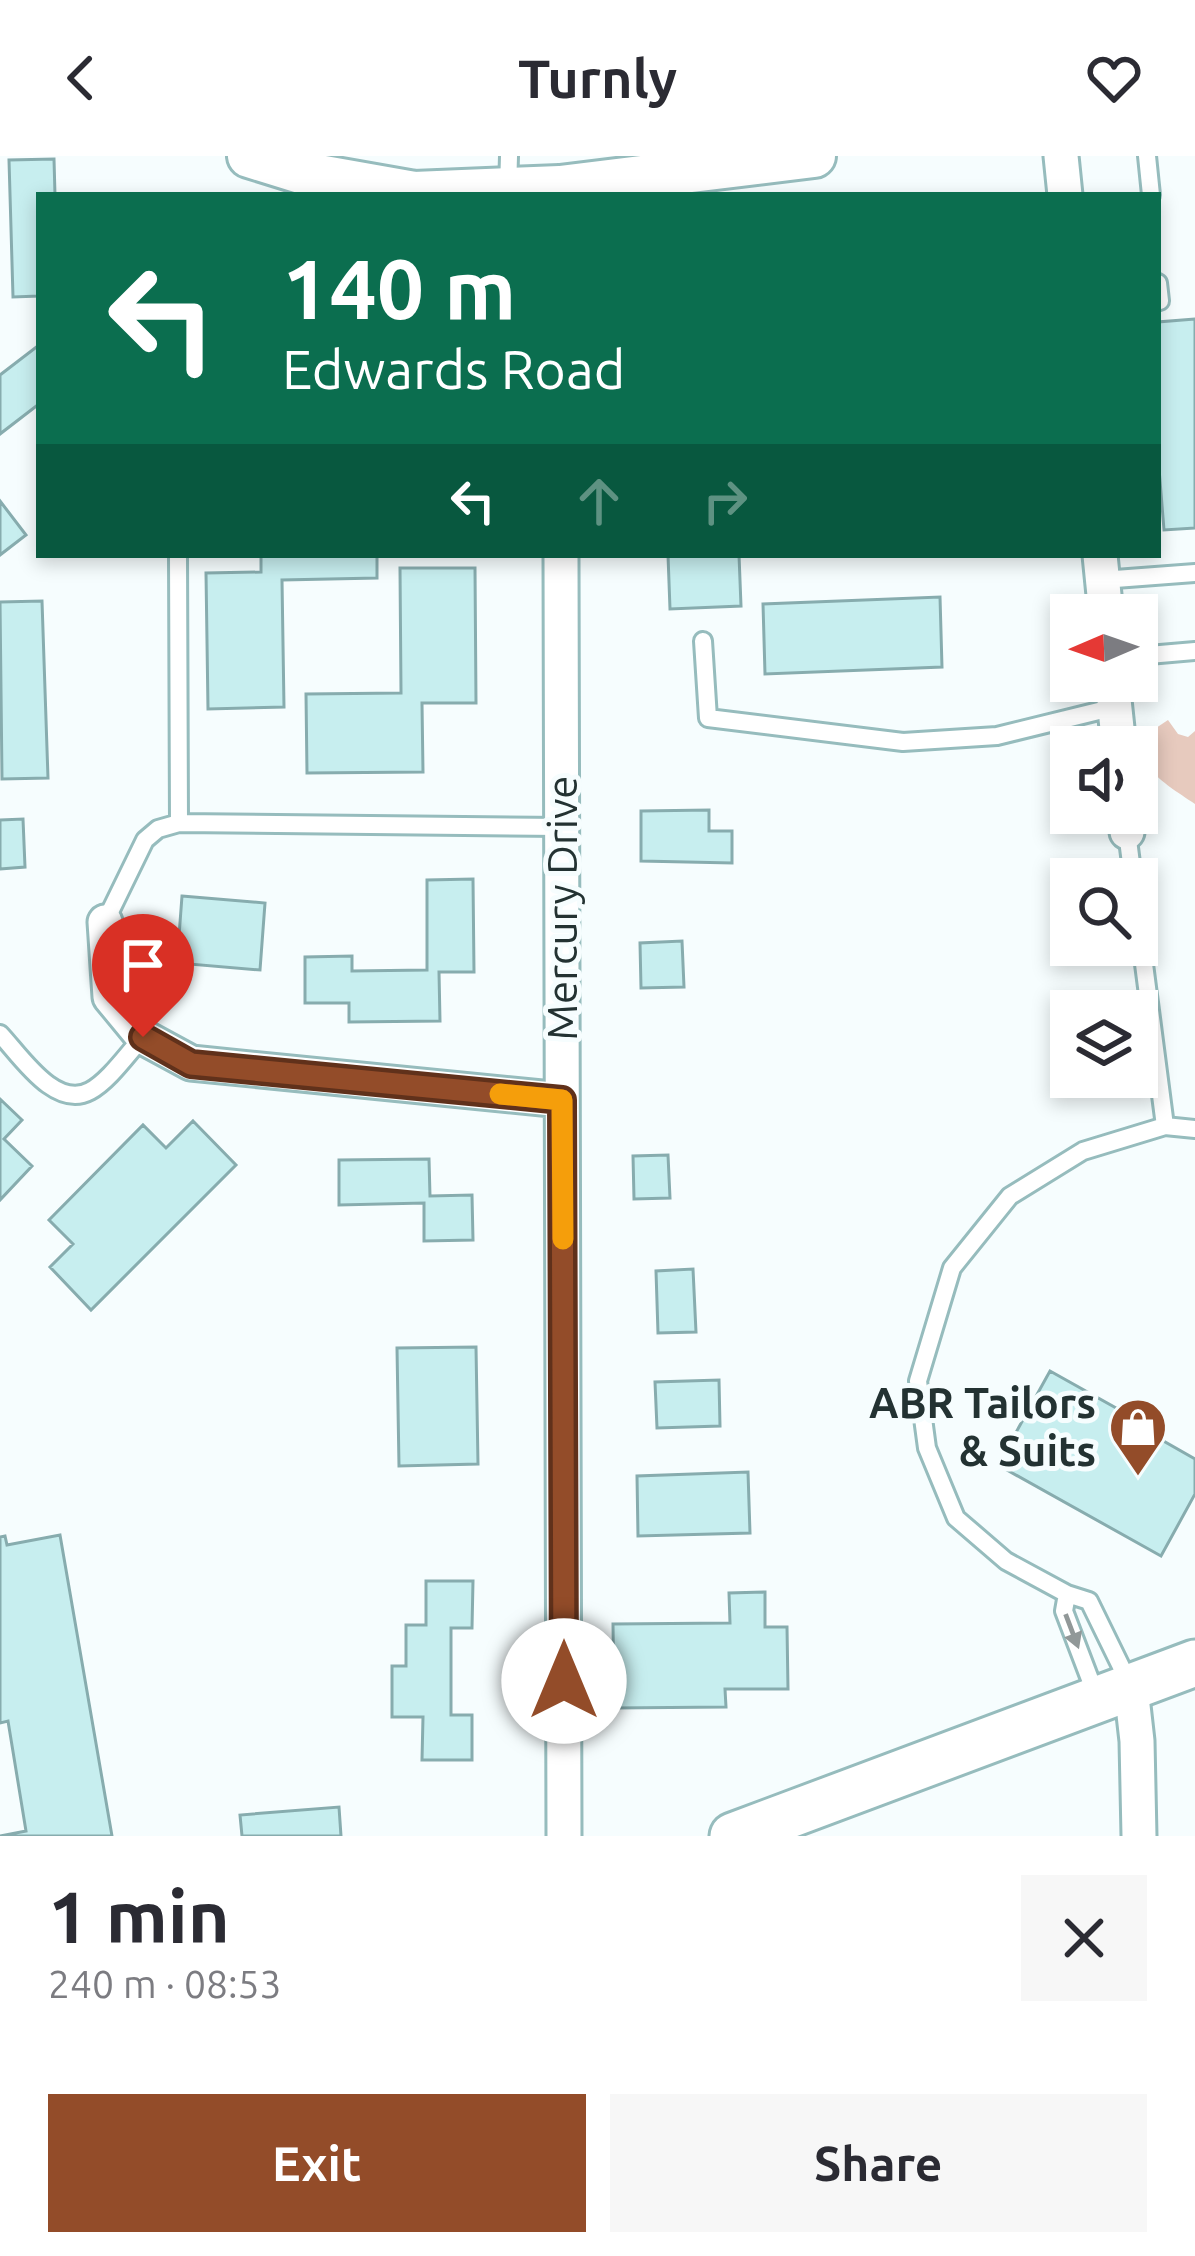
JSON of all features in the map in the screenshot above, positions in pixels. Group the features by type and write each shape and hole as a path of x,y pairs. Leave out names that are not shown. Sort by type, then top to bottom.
{"main road":[{"path":"733,1836 1195,1664"}],"street":[{"path":"249,156 307,174 408,192"},
{"path":"419,192 508,173 561,191 814,156"},
{"path":"1061,156 1065,192"},
{"name":"Mercury Drive","path":"561,558 564,1836"},
{"path":"105,922 110,997 143,1037 191,1064 562,1100"},
{"path":"1114,1694 1137,1741 1138,1836"}],"lane":[{"path":"1147,156 1150,192"},
{"path":"178,558 179,824"},
{"path":"1101,567 1195,574"},
{"path":"703,641 708,718 903,742 997,736 1092,702"},
{"path":"1158,654 1195,651"},
{"path":"105,922 145,841 167,824 561,827"},
{"path":"1144,966 1165,1126"},
{"path":"0,1034 54,1091 73,1094 89,1092 143,1037"},
{"path":"1114,1694 1089,1601 1006,1561 956,1517 927,1448 918,1381 952,1268 1010,1196 1083,1151 1165,1126 1195,1129"},
{"path":"1067,1594 1064,1611 1114,1694"}],"shaded area":[{"path":"1168,720 1178,734 1188,737 1195,731 1195,804 1158,777 1158,727"}],"building":[{"path":"54,159 55,192 36,192 36,296 13,297 9,160"},
{"path":"1195,319 1195,528 1164,530 1161,322"},
{"path":"36,347 36,406 0,434 0,375"},
{"path":"0,501 26,535 0,555"},
{"path":"261,558 377,558 377,578 282,580 284,707 208,709 206,573 261,572"},
{"path":"668,558 739,558 741,606 670,609"},
{"path":"400,568 475,568 476,703 422,703 423,772 307,773 306,694 401,693"},
{"path":"940,597 942,667 765,674 763,604"},
{"path":"42,601 48,778 2,779 0,602"},
{"path":"709,810 709,831 732,831 732,863 641,861 641,811"},
{"path":"23,819 25,867 0,869 0,820"},
{"path":"473,879 474,972 439,972 440,1021 349,1022 349,1003 305,1003 305,957 352,956 352,971 427,970 427,880"},
{"path":"182,896 265,903 260,970 177,963"},
{"path":"682,941 684,987 641,988 640,943"},
{"path":"0,1099 22,1120 4,1139 32,1166 0,1200"},
{"path":"193,1121 236,1165 91,1310 50,1267 73,1244 49,1220 143,1125 166,1148"},
{"path":"668,1155 670,1198 634,1199 633,1156"},
{"path":"429,1159 430,1196 472,1195 473,1240 424,1241 424,1203 339,1205 339,1160"},
{"path":"693,1269 696,1332 658,1333 656,1271"},
{"path":"476,1347 478,1464 399,1466 397,1348"},
{"path":"1050,1371 1141,1422 1139,1427 1195,1459 1195,1494 1161,1556 998,1465"},
{"path":"719,1380 720,1426 657,1428 655,1382"},
{"path":"748,1472 750,1533 638,1536 637,1476"},
{"path":"60,1535 112,1836 0,1836 26,1831 8,1721 0,1723 0,1537 5,1536 7,1545"},
{"path":"426,1581 473,1581 472,1628 451,1628 451,1715 472,1715 472,1760 422,1760 423,1717 392,1717 392,1666 406,1666 406,1625 426,1625"},
{"path":"765,1592 765,1627 787,1627 788,1689 725,1689 726,1707 614,1708 613,1624 730,1623 729,1593"},
{"path":"339,1807 341,1836 242,1836 240,1815"}],"slow traffic":[{"path":"500,1094 562,1100 563,1239"}],"place":[{"name":"ABR Tailors & Suits","path":"1138,1478"}],"route":[{"path":"143,1037 191,1064 562,1100 564,1681"}]}
